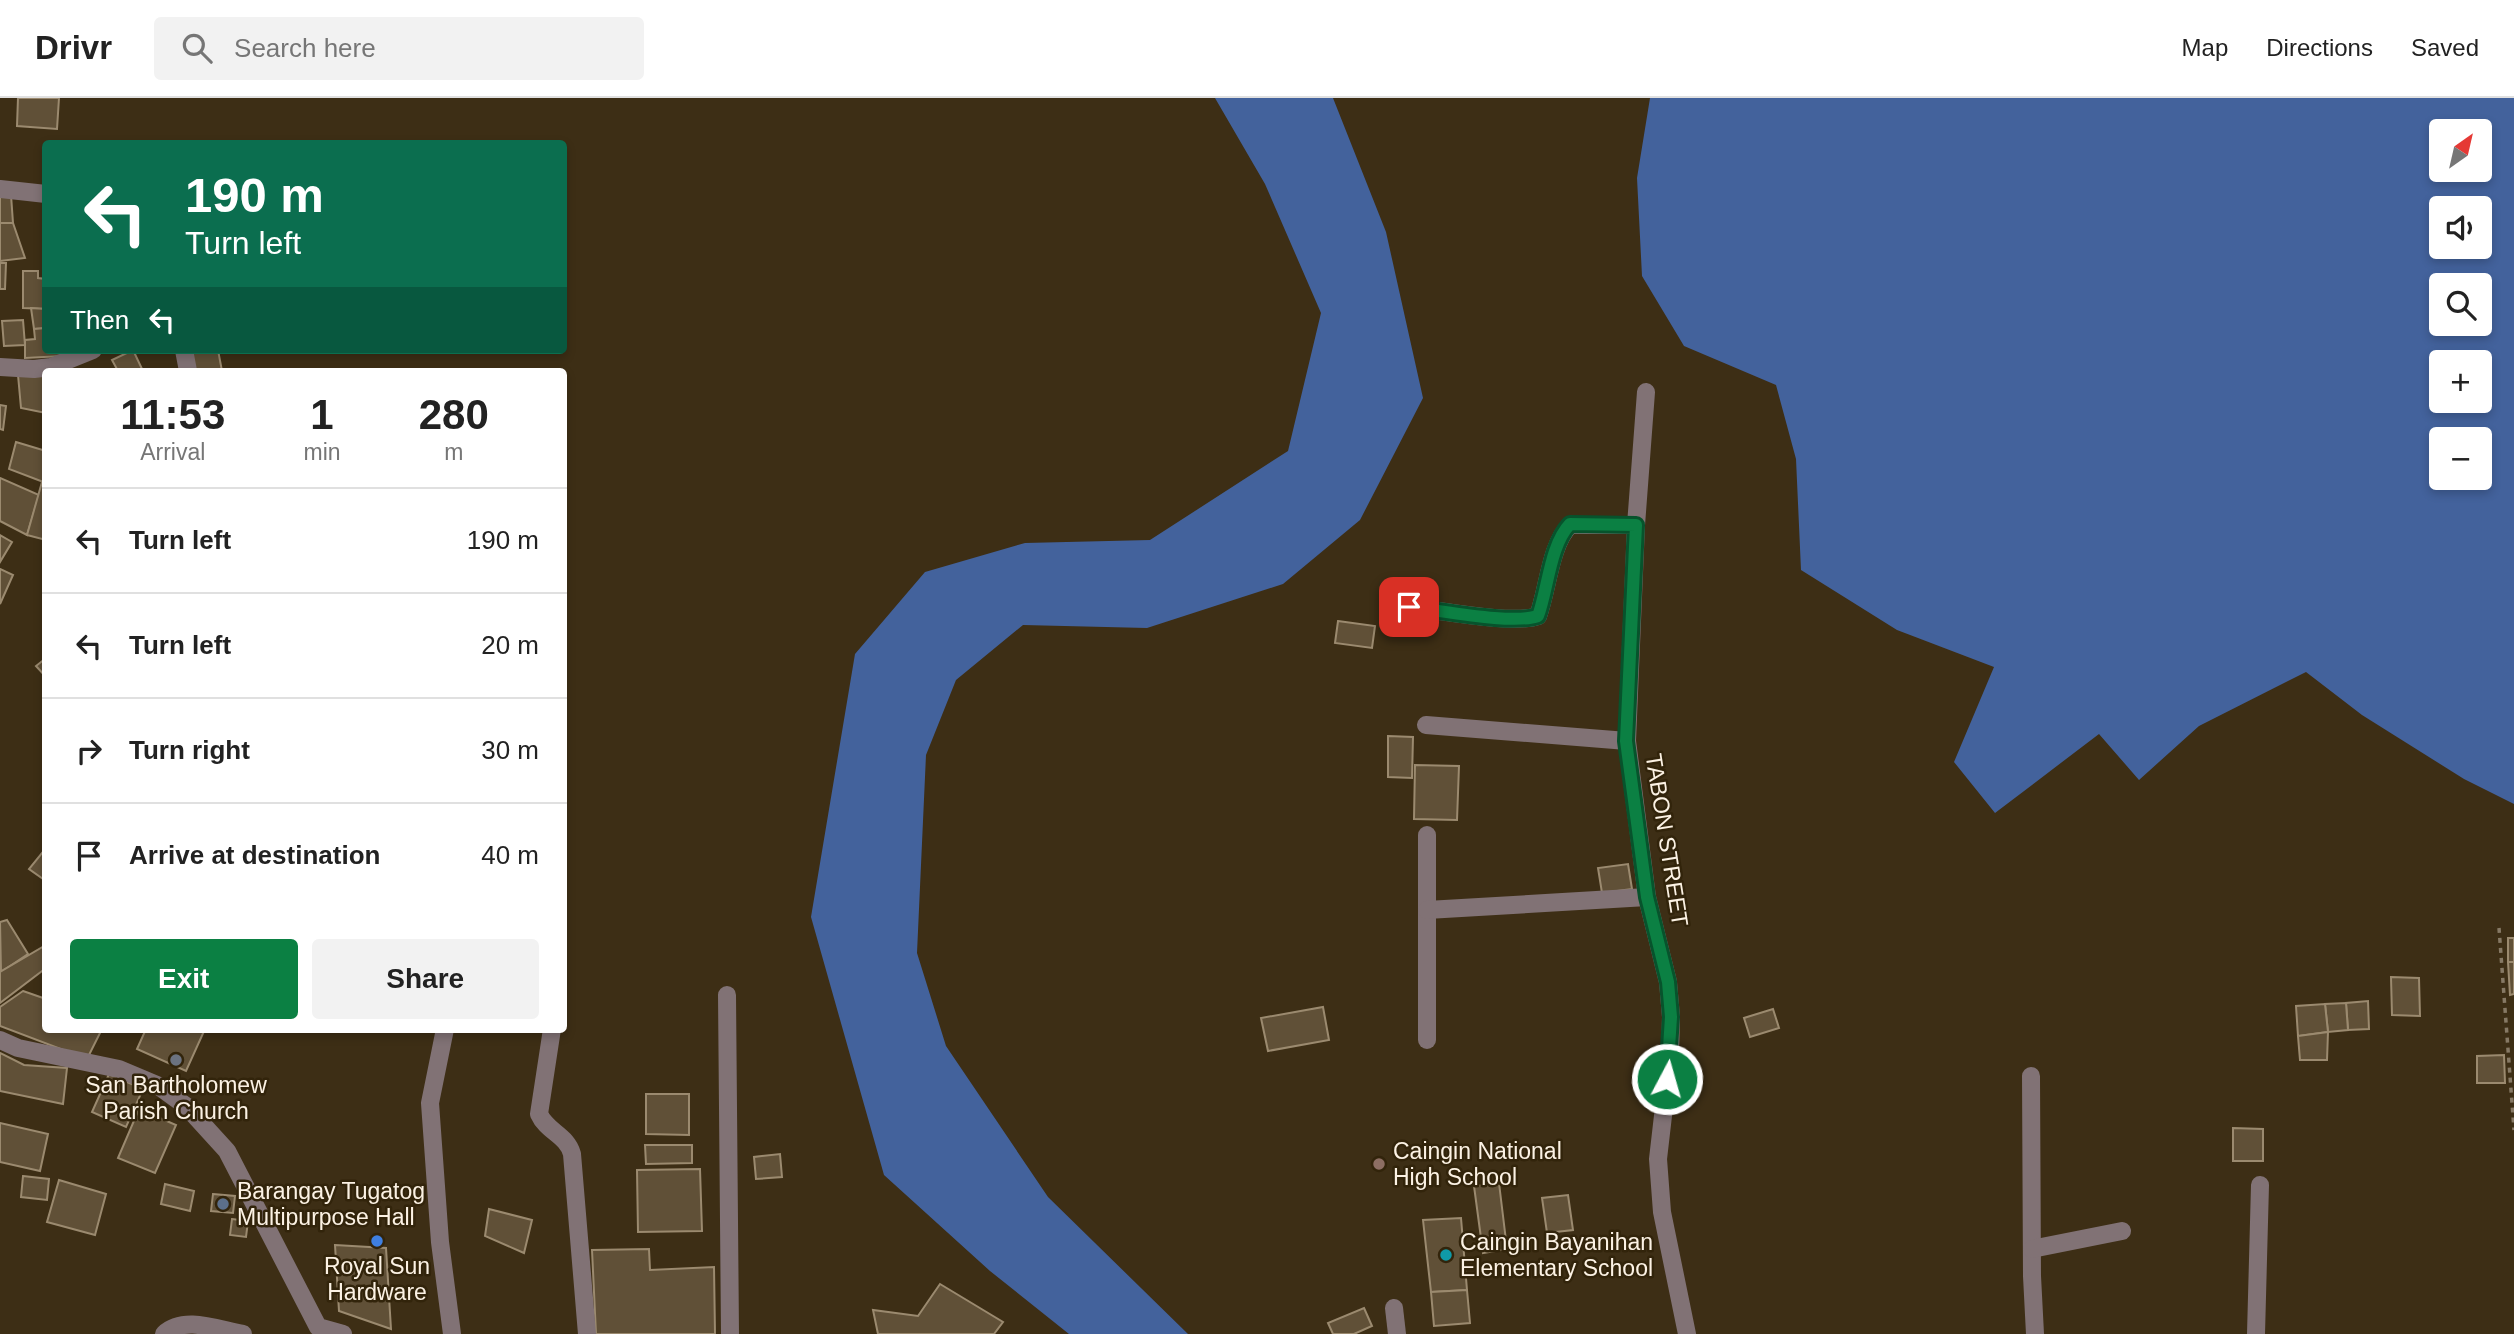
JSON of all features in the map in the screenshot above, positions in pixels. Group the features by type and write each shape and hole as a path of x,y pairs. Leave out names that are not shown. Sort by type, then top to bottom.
{"street":[{"path":"0,189 42,194"},
{"path":"51,368 84,354"},
{"path":"0,368 42,368"},
{"name":"TABON STREET","path":"1646,392 1636,525 1626,741 1647,897 1668,982 1670,1055 1658,1159 1662,1212 1688,1334"},
{"path":"1409,607 1528,620 1538,616 1545,599 1560,535 1570,524 1636,525"},
{"path":"1426,725 1626,741"},
{"path":"1427,835 1427,1040"},
{"path":"1427,909 1647,897"},
{"path":"727,995 730,1334"},
{"path":"444,1033 430,1103 440,1242 452,1334"},
{"path":"551,1033 539,1114 547,1126 570,1145 572,1154 587,1334"},
{"path":"0,1040 18,1048 119,1069 157,1085 186,1106 227,1151 317,1330 343,1334"},
{"path":"2031,1076 2035,1334"},
{"path":"2256,1334 2260,1185"},
{"path":"2032,1249 2122,1231"},
{"path":"1394,1308 1397,1334"},
{"path":"164,1334 170,1328 183,1323 243,1334"}],"path":[{"path":"2499,928 2514,1130"}],"water":[{"path":"1215,98 1333,98 1386,232 1423,398 1360,520 1283,584 1147,628 1023,625 956,680 926,755 917,953 946,1046 1048,1197 1188,1334 1069,1334 990,1271 884,1175 811,917 855,654 925,572 1025,543 1150,540 1288,451 1321,313 1265,184"},
{"path":"1650,98 2514,98 2514,804 2464,779 2362,715 2306,672 2199,726 2139,780 2099,734 1995,813 1954,762 1994,667 1897,630 1801,570 1796,459 1776,385 1684,346 1642,276 1637,178"}],"building":[{"path":"18,98 59,98 57,129 17,126"},
{"path":"0,195 11,195 13,223 0,223"},
{"path":"0,223 13,223 25,258 0,261"},
{"path":"0,263 6,263 5,289 0,289"},
{"path":"23,271 38,271 38,278 42,278 42,309 23,308"},
{"path":"31,308 42,309 42,328 34,329"},
{"path":"23,320 25,345 4,346 2,321"},
{"path":"42,328 42,354 63,356 25,358 25,340 35,339 34,329"},
{"path":"125,354 135,354 142,368 116,368 112,360"},
{"path":"191,354 219,354 221,368 193,368"},
{"path":"42,372 42,412 21,408 18,375"},
{"path":"0,405 6,406 3,430 0,429"},
{"path":"16,442 42,450 42,481 9,469"},
{"path":"0,478 39,495 27,535 0,521"},
{"path":"42,482 42,539 27,535"},
{"path":"0,535 12,542 0,562"},
{"path":"0,569 13,575 0,604"},
{"path":"1338,621 1375,626 1372,648 1335,643"},
{"path":"42,661 42,673 36,666"},
{"path":"1388,736 1413,737 1412,778 1388,777"},
{"path":"1415,765 1459,766 1457,820 1414,819"},
{"path":"42,853 42,878 29,869"},
{"path":"1628,864 1632,889 1602,893 1598,868"},
{"path":"7,920 28,954 1,972 0,922"},
{"path":"2508,938 2514,938 2514,962 2508,962"},
{"path":"42,947 42,971 0,1003 0,972"},
{"path":"2508,962 2514,962 2514,994 2510,995"},
{"path":"2391,977 2419,978 2420,1016 2392,1015"},
{"path":"23,991 42,998 42,1033 100,1033 87,1059 0,1026 0,1007"},
{"path":"2368,1001 2369,1029 2348,1030 2346,1003"},
{"path":"2346,1003 2348,1030 2328,1032 2325,1004"},
{"path":"2325,1004 2328,1032 2298,1036 2296,1006"},
{"path":"1323,1007 1329,1040 1268,1051 1261,1018"},
{"path":"1773,1009 1779,1028 1750,1037 1744,1018"},
{"path":"2328,1032 2327,1060 2300,1060 2298,1036"},
{"name":"San Bartholomew Parish Church","path":"144,1033 203,1033 186,1071 137,1049"},
{"path":"0,1053 24,1065 67,1068 63,1104 0,1091"},
{"path":"2504,1055 2505,1083 2477,1083 2477,1056"},
{"path":"109,1074 143,1089 126,1127 92,1112"},
{"path":"646,1094 689,1094 689,1135 646,1134"},
{"path":"139,1109 176,1125 155,1173 118,1158"},
{"path":"0,1123 48,1134 40,1171 0,1162"},
{"path":"2233,1128 2263,1129 2263,1161 2233,1161"},
{"path":"645,1145 692,1145 692,1163 646,1164"},
{"path":"780,1154 782,1177 756,1179 754,1157"},
{"path":"700,1169 702,1231 638,1232 637,1170"},
{"path":"23,1176 49,1179 47,1200 21,1197"},
{"path":"59,1180 106,1194 95,1235 47,1222"},
{"path":"1499,1183 1507,1249 1483,1253 1474,1186"},
{"path":"165,1184 194,1191 190,1211 161,1204"},
{"name":"Barangay Tugatog Multipurpose Hall","path":"213,1194 235,1196 233,1213 211,1211"},
{"path":"1568,1195 1573,1230 1547,1233 1542,1198"},
{"path":"489,1209 532,1220 524,1253 485,1236"},
{"name":"Caingin Bayanihan Elementary School","path":"1461,1218 1467,1290 1431,1292 1423,1220"},
{"path":"232,1219 248,1221 246,1237 230,1235"},
{"path":"335,1245 386,1248 391,1329 339,1311"},
{"path":"649,1249 650,1270 714,1267 715,1334 596,1334 592,1250"},
{"path":"940,1284 1003,1322 994,1334 878,1334 873,1310 918,1316"},
{"path":"1467,1290 1470,1323 1434,1326 1431,1292"},
{"path":"1364,1308 1372,1326 1354,1334 1333,1334 1328,1323"}],"place":[{"name":"San Bartholomew Parish Church","path":"176,1060"},
{"name":"Caingin National High School","path":"1379,1164"},
{"name":"Barangay Tugatog Multipurpose Hall","path":"223,1204"},
{"name":"Royal Sun Hardware","path":"377,1241"},
{"name":"Caingin Bayanihan Elementary School","path":"1446,1255"}],"route":[{"path":"1409,607 1528,620 1538,616 1545,599 1560,535 1570,524 1636,525 1626,741 1647,897 1668,982 1671,1017 1667,1079"}]}
